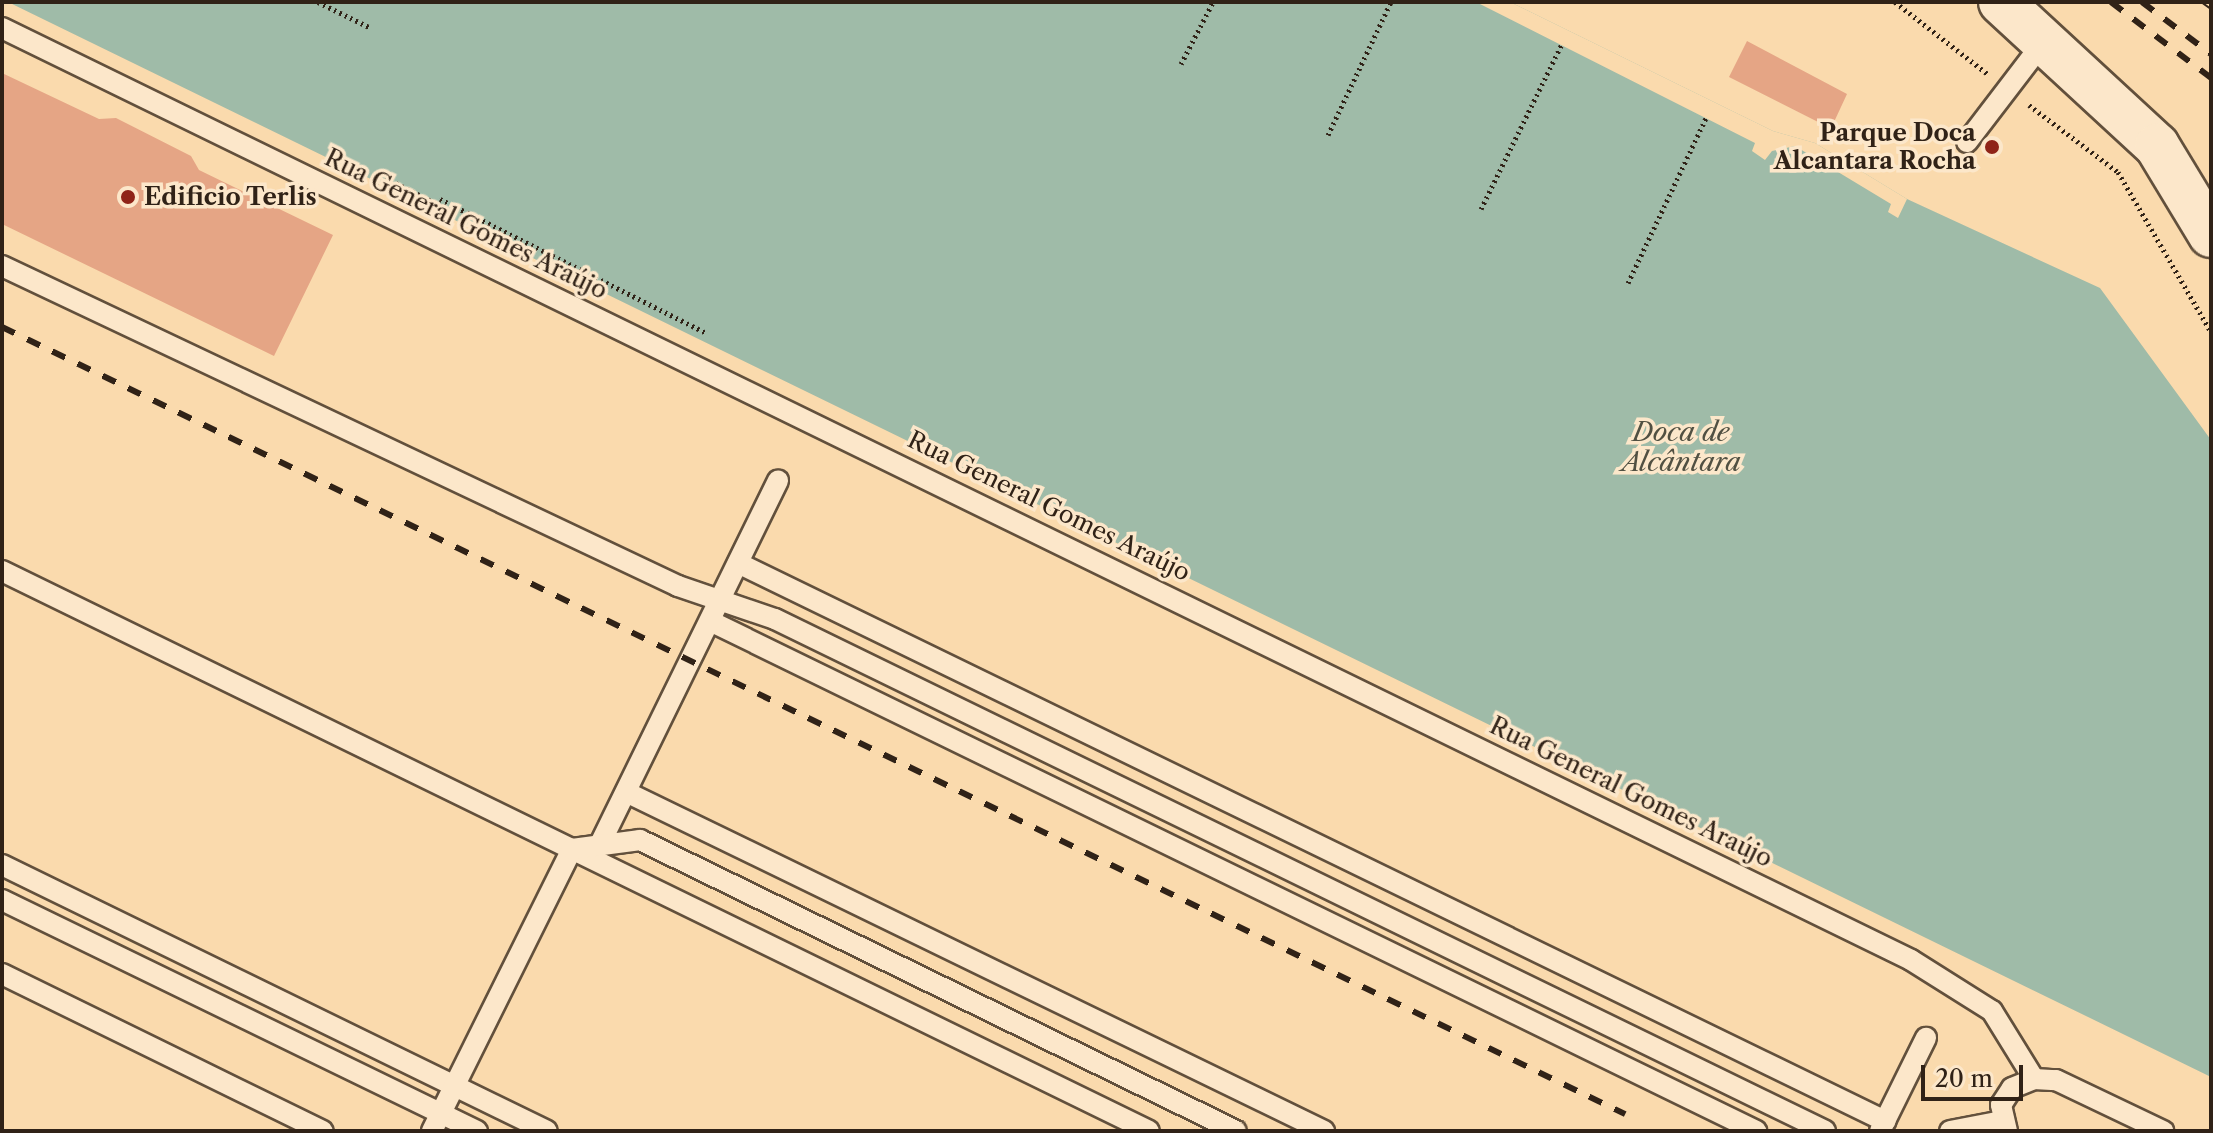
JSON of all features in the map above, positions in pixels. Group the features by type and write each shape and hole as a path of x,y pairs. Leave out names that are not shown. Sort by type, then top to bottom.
{"street":[{"path":"2001,2 2157,146 2211,235"}],"lane":[{"name":"Rua General Gomes Araújo","path":"2,28 1911,960 1992,1011 2034,1079"},
{"path":"1967,142 2045,40"},
{"path":"2,266 678,586 775,619 1825,1131"},
{"path":"599,846 778,481"},
{"path":"738,563 1883,1126 1926,1038"},
{"path":"2,571 1149,1131"},
{"path":"710,621 1756,1131"},
{"path":"626,792 1324,1131"},
{"path":"572,849 640,840 1236,1131"},
{"path":"437,1122 572,849"},
{"path":"2,865 547,1131"},
{"path":"2,900 437,1122 477,1131"},
{"path":"2,974 323,1131"},
{"path":"1950,1131 2005,1126 2001,1105 2012,1088 2034,1079 2056,1080 2163,1131"}],"path":[{"path":"318,2 371,28"},
{"path":"333,9 336,2"},
{"path":"1181,64 1213,2"},
{"path":"1328,135 1391,2"},
{"path":"1895,2 2118,172 2211,332"},
{"path":"1481,209 1562,44"},
{"path":"1628,283 1706,118"},
{"path":"375,187 380,175 437,204 440,199 705,332"}],"water":[{"name":"Doca de Alcântara","path":"8,2 1510,2 1773,131 1815,143 1907,199 2100,288 2211,440 2211,1077"}],"pier":[{"path":"1476,2 1510,2 1773,131 1815,143 1907,199 1898,218 1888,212 1891,204 1795,146 1772,151 1765,160 1752,151 1755,143"}],"building":[{"path":"1747,41 1847,94 1834,122 1828,119 1824,125 1729,77"},
{"name":"Edificio Terlis","path":"2,73 99,119 116,118 191,156 199,170 333,235 274,356 2,224"}],"tram line":[{"path":"2201,2 2211,9"}],"railway":[{"path":"2111,2 2211,78"},
{"path":"2142,2 2211,54"},
{"path":"2,327 1625,1114"}],"place":[{"name":"Parque Doca Alcantara Rocha","path":"1992,147"},
{"name":"Edificio Terlis","path":"128,197"}]}
